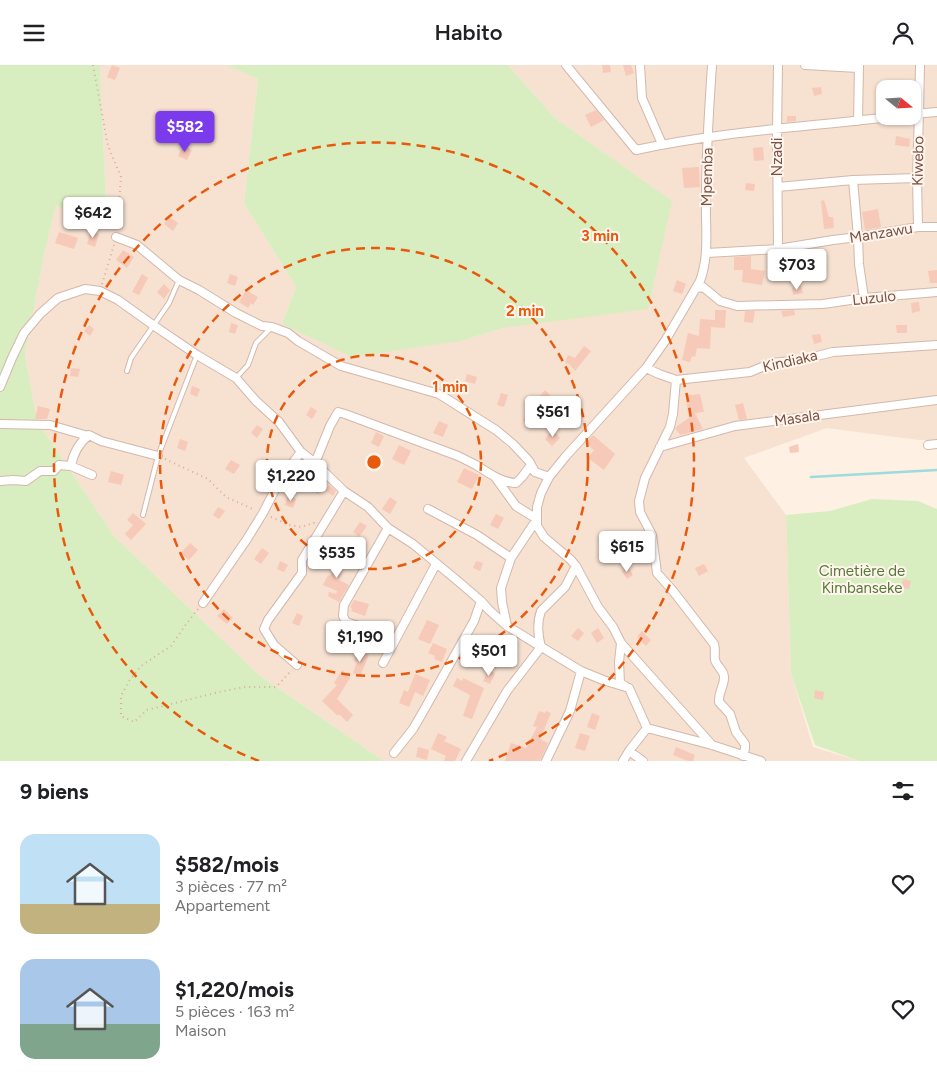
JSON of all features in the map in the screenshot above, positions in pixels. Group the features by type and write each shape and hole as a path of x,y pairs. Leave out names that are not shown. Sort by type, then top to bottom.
{"street":[{"path":"566,65 636,150 708,137 876,119"},
{"path":"640,65 642,98 662,144"},
{"name":"Mpemba","path":"537,519 538,501 549,477 646,368 696,288 703,273 707,253 706,198 712,65"},
{"name":"Nzadi","path":"778,65 778,249"},
{"path":"805,65 858,67 858,121"},
{"name":"Kiwebo","path":"919,80 920,65"},
{"path":"921,114 937,112"},
{"name":"Kiwebo","path":"916,125 918,227"},
{"path":"778,187 853,180 916,178"},
{"path":"853,180 859,264 864,298"},
{"name":"Manzawu","path":"707,253 778,249 918,227 937,227"},
{"path":"116,237 137,245 179,280 236,313 262,326 272,327 288,333 298,341 341,366 439,394 496,430 513,443 535,471 549,477"},
{"name":"Luzulo","path":"696,288 703,287 720,301 738,306 823,304 864,298 937,292"},
{"path":"0,387 24,333 40,314 58,298 85,289 100,291 118,300 197,355 236,378 256,401 279,421 300,452 315,463 344,491 368,507 388,528 413,544 507,626 581,671 629,688"},
{"name":"Kindiaka","path":"646,368 676,380 750,372 772,363 801,360 833,351 937,345"},
{"path":"676,380 670,427 645,478 638,501 640,512 652,535 657,573 714,644 714,658 724,676 719,692 719,702 730,714 736,732 745,745 743,755"},
{"name":"Masala","path":"660,447 735,426 937,400"},
{"path":"315,463 330,426 338,412 458,456 495,477 510,483 516,483 531,465"},
{"path":"0,424 50,425 89,435 101,441 158,455"},
{"path":"71,466 73,454 88,436"},
{"path":"928,445 937,445"},
{"path":"203,603 247,539 282,478 300,452"},
{"path":"0,481 13,479 26,481 40,471 54,471 59,465 71,466 92,475"},
{"path":"495,477 516,506 537,519"},
{"path":"297,665 274,645 264,629 268,620 302,573 302,560 344,491"},
{"path":"428,509 477,535 512,558"},
{"path":"537,519 537,526 544,537 572,560 598,607 613,627 620,643 712,745"},
{"path":"507,626 501,588 512,558 537,519"},
{"path":"388,528 344,605 343,616 346,621 396,639"},
{"path":"383,663 436,564"},
{"path":"541,647 538,637 541,611 565,587 576,566"},
{"path":"394,753 413,729 424,710 474,621 480,601"},
{"path":"620,643 620,683 629,688 647,728"},
{"path":"466,761 507,691 541,647"},
{"path":"546,761 570,711 581,671"},
{"path":"647,728 712,745 761,761"},
{"path":"623,761 647,728"},
{"path":"629,751 642,761"}],"lane":[{"path":"127,371 131,358 169,303 179,280"},
{"path":"236,378 248,365 256,343 272,327"},
{"path":"142,515 158,455 197,355"}],"path":[{"path":"94,65 108,147 121,177 116,237 100,291"},
{"path":"158,455 208,479 226,497 290,525 301,527 314,523 321,529"},
{"path":"203,603 171,645 141,666 130,681 121,696 121,716 134,722 147,710 219,692 245,687 276,687 297,665"}],"shaded area":[{"path":"100,65 227,65 258,79 244,203 296,287 282,324 461,341 503,328 671,201 555,118 508,65 937,65 937,440 919,440 827,428 744,458 786,515 791,674 813,747 859,761 384,761 259,675 114,536 37,421 25,355 45,250 56,204 107,229"}],"green space":[{"path":"0,65 100,65 107,229 56,205 45,250 25,355 37,421 114,536 259,675 384,761 0,761"},
{"path":"227,65 508,65 555,118 672,201 648,309 503,328 461,341 352,357 282,324 296,287 244,203 258,79"},
{"name":"Cimetière de Kimbanseke","path":"872,499 918,501 937,509 937,761 859,761 815,745 791,674 786,515 830,511"}],"building":[{"path":"112,65 120,68 115,80 107,77"},
{"path":"602,65 610,65 611,72 603,73"},
{"path":"623,65 631,65 634,73 626,76"},
{"path":"821,87 822,94 814,96 812,88"},
{"path":"596,110 604,120 591,127 585,115"},
{"path":"787,116 796,116 796,121 787,122"},
{"path":"896,136 910,139 909,147 895,145"},
{"path":"183,146 192,150 187,160 178,156"},
{"path":"763,147 764,160 754,161 753,148"},
{"path":"699,167 700,187 684,188 682,168"},
{"path":"746,183 755,184 754,191 745,190"},
{"path":"824,200 829,217 833,217 834,228 824,229 821,201"},
{"path":"878,209 881,227 865,230 862,212"},
{"path":"168,218 178,223 173,231 164,224"},
{"path":"91,231 99,234 95,247 87,244"},
{"path":"59,232 78,238 74,249 55,243"},
{"path":"123,250 134,257 127,268 116,260"},
{"path":"751,256 751,269 765,271 762,285 742,282 743,270 734,270 734,257"},
{"path":"937,270 937,283 930,283 928,271"},
{"path":"142,274 148,278 139,295 132,292"},
{"path":"230,274 238,277 235,286 227,283"},
{"path":"677,280 686,284 682,294 673,291"},
{"path":"164,284 170,290 164,299 157,292"},
{"path":"801,286 803,293 793,295 792,288"},
{"path":"246,290 258,297 253,305 251,303 248,308 239,302"},
{"path":"919,302 920,311 912,313 911,303"},
{"path":"715,310 726,310 725,328 711,327 710,349 697,348 695,357 692,356 690,362 682,360 688,333 699,336 700,319 715,320"},
{"path":"794,310 795,315 783,317 781,311"},
{"path":"745,311 755,311 753,323 744,322"},
{"path":"231,323 238,325 235,334 229,332"},
{"path":"89,325 94,329 90,336 84,331"},
{"path":"896,325 907,325 907,333 897,333"},
{"path":"820,334 822,342 814,344 812,335"},
{"path":"584,346 591,351 575,371 569,364 565,363 568,355 575,358"},
{"path":"71,368 80,369 78,377 70,376"},
{"path":"467,374 477,377 475,384 465,381"},
{"path":"192,386 200,389 197,397 190,394"},
{"path":"545,390 550,395 546,400 556,409 548,417 541,411 531,426 523,420"},
{"path":"501,393 508,395 504,407 497,405"},
{"path":"685,393 692,395 700,394 704,412 695,413 703,429 680,435 675,428 689,418"},
{"path":"743,403 747,419 739,420 735,405"},
{"path":"38,406 50,409 47,419 35,419"},
{"path":"311,407 317,411 312,419 306,415"},
{"path":"439,421 448,425 443,437 433,433"},
{"path":"257,425 263,429 257,438 251,433"},
{"path":"553,430 560,438 552,446 545,439"},
{"path":"376,432 384,436 379,447 371,443"},
{"path":"593,435 615,454 604,470 588,458 594,450 585,443"},
{"path":"180,439 188,442 185,451 177,448"},
{"path":"798,444 799,452 790,453 789,447"},
{"path":"399,445 411,451 404,465 392,459"},
{"path":"231,460 240,465 234,474 225,469"},
{"path":"464,468 479,475 472,489 457,482"},
{"path":"111,471 124,475 121,485 108,482"},
{"path":"301,473 315,483 318,480 325,485 318,494 297,478"},
{"path":"329,485 336,491 333,496 325,490"},
{"path":"288,496 296,499 293,508 285,505"},
{"path":"390,497 397,502 390,514 382,509"},
{"path":"218,507 225,511 219,519 213,515"},
{"path":"133,513 146,524 131,540 125,534 133,525 127,520"},
{"path":"496,514 504,518 498,529 490,525"},
{"path":"360,522 367,526 359,537 353,532"},
{"path":"190,543 198,550 189,560 181,553"},
{"path":"262,548 269,553 261,564 254,559"},
{"path":"638,549 643,559 637,563 632,553"},
{"path":"338,553 348,557 339,580 349,585 339,602 328,596 329,592 336,594 337,591 323,585 328,575 330,576"},
{"path":"280,561 288,565 284,572 277,569"},
{"path":"476,561 483,563 480,571 473,568"},
{"path":"704,564 708,571 699,576 695,568"},
{"path":"628,567 633,575 627,579 622,571"},
{"path":"903,579 911,581 909,589 901,588"},
{"path":"354,600 369,604 365,616 351,611 352,608 350,607"},
{"path":"224,609 233,618 227,624 217,616"},
{"path":"297,613 303,616 299,626 292,623"},
{"path":"427,620 439,625 430,644 418,639"},
{"path":"578,628 584,633 578,641 571,636"},
{"path":"598,628 604,638 597,643 591,633"},
{"path":"642,631 651,640 646,646 637,637"},
{"path":"433,643 447,649 442,662 434,659 435,656 428,653"},
{"path":"480,647 489,651 484,661 476,657"},
{"path":"358,651 369,655 360,676 353,673 357,662 354,661"},
{"path":"342,670 350,678 337,699 353,715 347,722 322,701 337,685 334,683"},
{"path":"488,670 495,673 490,684 483,681"},
{"path":"415,674 430,680 423,696 415,692 409,707 399,703 404,690 408,692"},
{"path":"457,678 462,681 463,678 484,688 472,719 463,716 470,695 453,686"},
{"path":"815,690 824,692 823,700 814,698"},
{"path":"539,711 551,713 540,739 548,743 540,761 505,761 511,743 526,748 537,727 533,726"},
{"path":"592,713 600,716 595,730 587,727"},
{"path":"438,733 447,737 444,741 461,749 455,761 444,761 446,756 431,749"},
{"path":"580,733 590,736 585,751 575,748"},
{"path":"418,747 429,750 427,760 416,757"},
{"path":"676,747 695,755 693,761 673,755"}],"waterway":[{"path":"811,477 937,470"}]}
